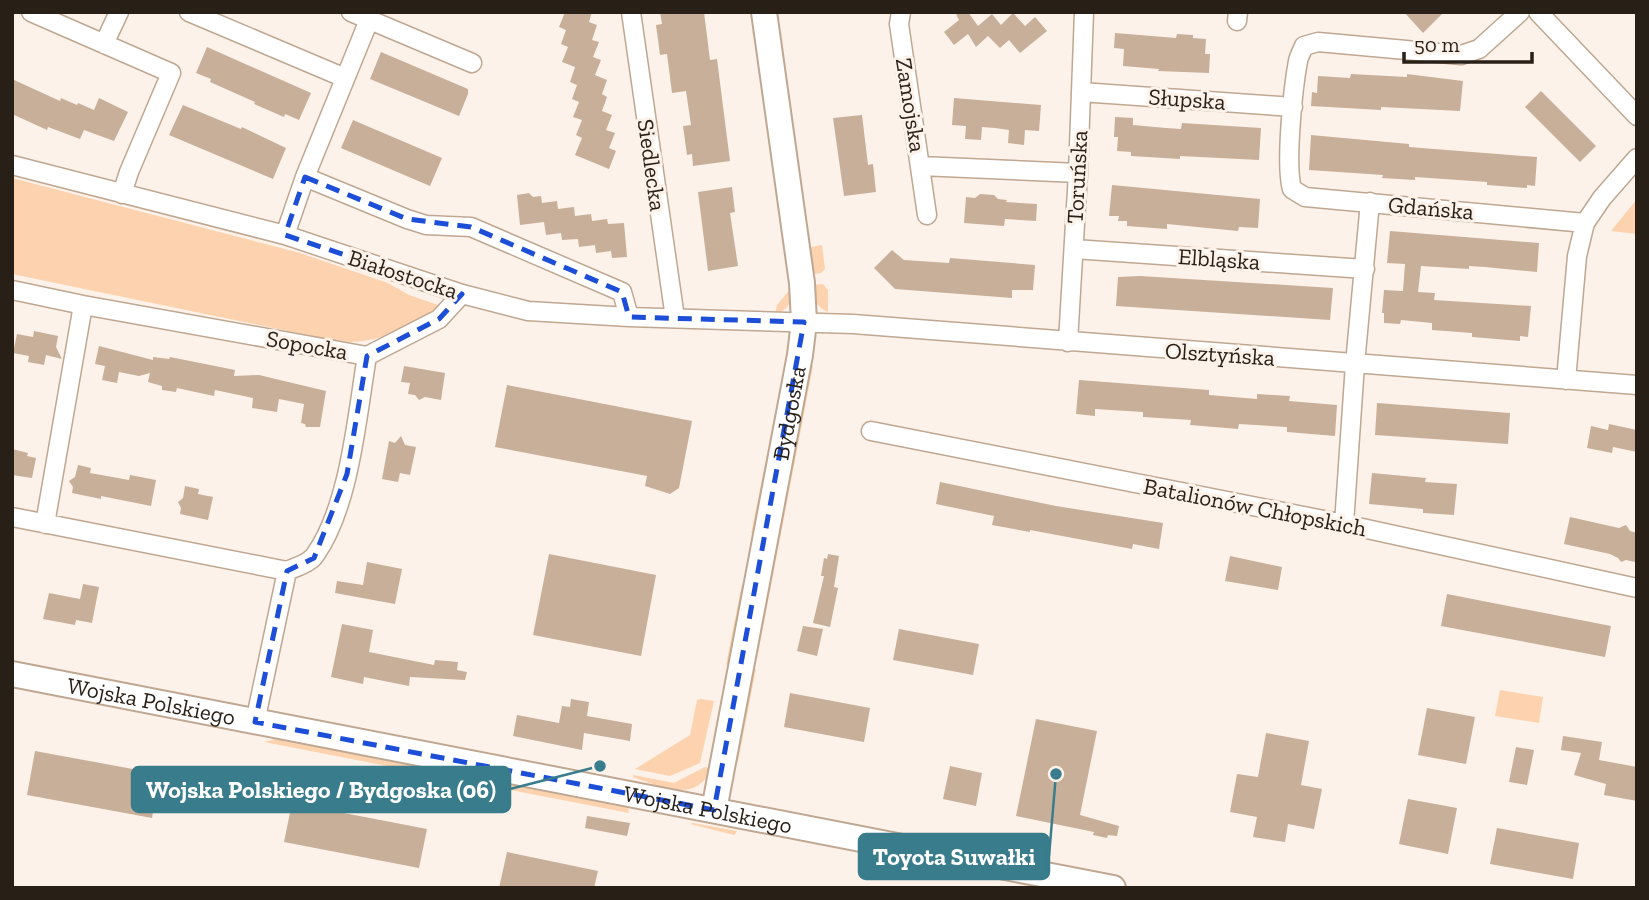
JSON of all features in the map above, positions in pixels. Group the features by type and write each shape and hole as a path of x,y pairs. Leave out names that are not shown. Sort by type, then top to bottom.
{"street":[{"path":"31,12 171,73 122,194"},
{"path":"104,44 119,12"},
{"path":"189,12 345,78"},
{"path":"351,12 472,63"},
{"name":"Siedlecka","path":"631,12 676,318"},
{"name":"Bydgoska","path":"714,810 804,322 802,284 764,12"},
{"name":"Zamojska","path":"901,12 899,24 920,166 1078,173"},
{"name":"Toruńska","path":"1068,342 1084,12"},
{"path":"1293,107 1298,58 1304,46 1318,43 1461,55 1479,50 1520,12"},
{"path":"1538,12 1637,117"},
{"path":"285,235 305,177 369,20"},
{"name":"Słupska","path":"1081,92 1293,107"},
{"name":"Gdańska","path":"1293,107 1288,176 1292,189 1305,197 1585,223"},
{"path":"1566,380 1577,256 1585,223 1602,198 1637,158"},
{"name":"Białostocka","path":"12,165 285,235 463,294 528,311 804,322"},
{"path":"920,166 927,215"},
{"path":"305,177 426,225 471,228 622,292 629,317"},
{"path":"1344,524 1370,202"},
{"name":"Elbląska","path":"1074,249 1365,269"},
{"name":"Sopocka","path":"12,290 367,356 347,474 332,523 314,558 287,571"},
{"path":"367,356 439,319 463,294"},
{"path":"45,523 83,305"},
{"name":"Olsztyńska","path":"804,322 1637,385"},
{"name":"Batalionów Chłopskich","path":"872,431 1344,524 1637,588"},
{"path":"12,517 287,571 255,722"},
{"name":"Wojska Polskiego","path":"12,674 1113,888"}],"highlighted area":[{"path":"305,177 407,219 471,227 622,292 629,317 804,322 714,810 255,722 287,571 314,558 347,474 367,356 439,319 462,294 285,235"}],"shaded area":[{"path":"12,178 300,253 388,283 409,295 444,307 399,331 372,339 348,342 12,274"},
{"path":"1637,199 1637,234 1611,231"},
{"path":"822,245 825,269 821,273 810,275 806,248"},
{"path":"823,284 828,290 828,312 816,302 811,285"},
{"path":"791,288 789,304 775,314 777,305"},
{"path":"786,359 789,360 757,529 751,534"},
{"path":"809,362 813,366 757,659 753,655"},
{"path":"742,584 744,586 730,662 726,665"},
{"path":"756,669 738,761 733,760 750,671"},
{"path":"1500,690 1543,697 1539,723 1495,716"},
{"path":"697,700 714,701 700,763 670,776 635,769 690,735"},
{"path":"276,739 628,808 629,813 264,742"},
{"path":"705,767 712,769 705,780 687,790 666,788 633,777 674,783"},
{"path":"690,824 737,831 734,835"}],"building":[{"path":"565,12 592,12 589,22 597,25 592,40 599,42 593,57 601,60 595,75 607,80 602,94 607,97 602,111 612,115 606,130 615,133 609,148 616,151 609,169 575,155 582,138 576,135 582,120 573,117 579,102 572,99 577,85 570,82 575,67 562,62 568,47 561,44 566,30 559,27"},
{"path":"660,12 704,12 710,60 717,59 730,161 693,166 692,154 687,155 683,126 691,125 686,91 672,93 667,54 660,55 656,25 662,24"},
{"path":"955,12 968,12 978,26 992,14 1001,25 1013,13 1025,26 1035,17 1047,31 1020,53 1009,40 1000,48 988,36 976,47 968,34 954,45 944,32 959,20"},
{"path":"1404,12 1444,12 1423,33"},
{"path":"1115,33 1176,38 1177,34 1193,35 1193,38 1206,39 1205,54 1210,54 1209,73 1158,71 1159,69 1123,66 1124,49 1114,48"},
{"path":"207,47 311,93 299,120 285,114 284,117 254,104 255,102 196,73"},
{"path":"381,52 468,89 459,116 370,79"},
{"path":"1351,74 1407,77 1407,74 1463,81 1460,111 1311,106 1312,92 1317,93 1318,76 1350,78"},
{"path":"12,79 60,101 61,98 94,110 99,98 128,112 114,141 84,130 80,139 48,127 47,130 12,114"},
{"path":"1541,91 1596,146 1580,162 1525,107"},
{"path":"954,98 1041,105 1039,131 1025,130 1024,145 1008,143 1009,130 995,128 982,127 981,140 965,139 966,126 952,125"},
{"path":"183,105 241,129 242,127 286,148 273,179 169,135"},
{"path":"862,115 868,165 873,164 876,192 844,196 833,118"},
{"path":"1115,117 1133,118 1133,125 1166,128 1181,129 1182,123 1261,128 1259,160 1131,156 1131,152 1117,151 1118,137 1114,137"},
{"path":"353,120 442,158 430,186 341,148"},
{"path":"1311,135 1409,144 1409,147 1537,157 1535,186 1527,185 1527,188 1487,185 1487,182 1415,177 1415,180 1382,178 1383,175 1309,170"},
{"path":"1112,185 1260,199 1258,228 1239,227 1238,231 1167,224 1167,229 1127,226 1127,221 1118,221 1119,216 1109,216"},
{"path":"732,187 735,212 730,213 738,266 708,271 698,192"},
{"path":"529,193 533,197 541,196 542,203 557,201 558,209 574,207 575,216 591,214 592,221 607,219 608,224 624,223 627,257 612,258 611,251 596,253 595,245 579,247 578,239 562,240 561,233 546,235 544,222 520,225 517,195"},
{"path":"980,194 994,195 998,199 1007,200 1006,202 1037,204 1036,221 1005,219 1004,226 964,223 966,197 975,198"},
{"path":"1390,231 1539,243 1537,272 1469,266 1469,269 1421,266 1418,292 1435,293 1434,300 1531,306 1528,337 1520,336 1520,341 1472,337 1472,333 1432,330 1432,323 1401,320 1400,324 1384,323 1384,290 1403,291 1405,264 1387,263"},
{"path":"892,250 904,260 949,263 950,258 1035,265 1033,290 1012,290 1012,298 895,289 874,268"},
{"path":"1140,276 1333,288 1330,320 1116,306 1118,277"},
{"path":"34,331 58,336 56,347 62,359 46,355 44,365 28,362 29,356 13,353 17,334 33,337"},
{"path":"99,346 153,360 153,357 170,357 235,370 234,376 259,375 326,391 320,427 306,427 301,423 304,404 279,399 277,412 252,408 253,398 215,390 214,396 177,388 176,392 162,390 162,386 148,382 150,373 139,376 119,372 117,383 102,380 105,366 95,364"},
{"path":"404,366 445,373 441,400 425,397 419,400 415,395 408,394 410,383 401,382"},
{"path":"1079,380 1209,390 1209,395 1257,399 1257,394 1290,396 1289,401 1337,405 1335,436 1287,432 1287,427 1239,424 1238,429 1190,425 1191,420 1143,417 1143,412 1095,409 1095,416 1076,414"},
{"path":"507,385 692,421 679,488 670,494 645,486 647,476 495,447"},
{"path":"1377,403 1510,413 1508,444 1375,435"},
{"path":"1609,424 1637,430 1637,452 1613,447 1612,453 1587,448 1591,426 1608,430"},
{"path":"401,436 405,445 416,447 410,475 400,473 398,482 382,479 389,441 395,443"},
{"path":"12,449 36,458 32,478 12,475"},
{"path":"78,465 91,468 90,473 129,480 130,475 156,480 151,506 72,493 73,487 69,481 75,477"},
{"path":"1372,473 1426,478 1425,482 1457,484 1454,515 1369,504"},
{"path":"940,482 1056,506 1163,523 1159,549 1133,544 1132,549 992,525 994,516 936,504"},
{"path":"185,486 199,489 198,494 213,497 208,520 180,514 178,502 183,498"},
{"path":"1570,517 1619,528 1626,525 1630,531 1637,533 1635,562 1621,562 1610,554 1564,544"},
{"path":"549,554 656,575 641,656 533,635"},
{"path":"828,554 839,556 834,587 838,588 830,627 813,623 824,576 821,576 824,558 827,559"},
{"path":"1230,556 1282,567 1278,590 1225,581"},
{"path":"367,562 402,569 395,604 335,593 337,581 363,585"},
{"path":"83,584 99,587 92,623 76,620 75,625 43,619 49,593 80,599"},
{"path":"1447,594 1611,626 1605,657 1441,626"},
{"path":"342,624 373,630 369,652 434,665 435,660 458,662 457,670 467,672 465,680 410,677 409,686 364,677 363,684 331,677"},
{"path":"803,626 823,629 817,656 797,651"},
{"path":"899,629 979,644 973,675 893,660"},
{"path":"790,693 870,708 864,742 784,727"},
{"path":"571,699 589,702 587,716 632,724 630,741 584,733 582,750 513,736 517,715 559,723 562,706 570,707"},
{"path":"1427,708 1475,717 1466,764 1418,755"},
{"path":"1036,719 1097,731 1080,815 1119,826 1117,836 1108,835 1107,838 1093,835 1094,832 1016,816"},
{"path":"1266,733 1309,741 1301,785 1322,789 1314,829 1288,824 1285,842 1253,837 1257,817 1230,812 1237,774 1258,777"},
{"path":"1563,736 1602,742 1599,760 1637,767 1637,801 1604,795 1606,784 1574,775 1581,753 1561,750"},
{"path":"1516,747 1534,750 1527,785 1509,782"},
{"path":"35,751 160,774 152,818 27,795"},
{"path":"950,766 982,773 976,806 943,799"},
{"path":"1408,799 1457,808 1448,854 1399,844"},
{"path":"292,803 427,829 419,868 284,842"},
{"path":"587,816 630,823 627,836 585,828"},
{"path":"1497,828 1579,843 1573,879 1490,864"},
{"path":"507,852 598,871 594,888 499,888"}],"place":[{"name":"Wojska Polskiego / Bydgoska (06)","path":"600,766"},
{"name":"Toyota Suwałki","path":"1056,774"}]}
